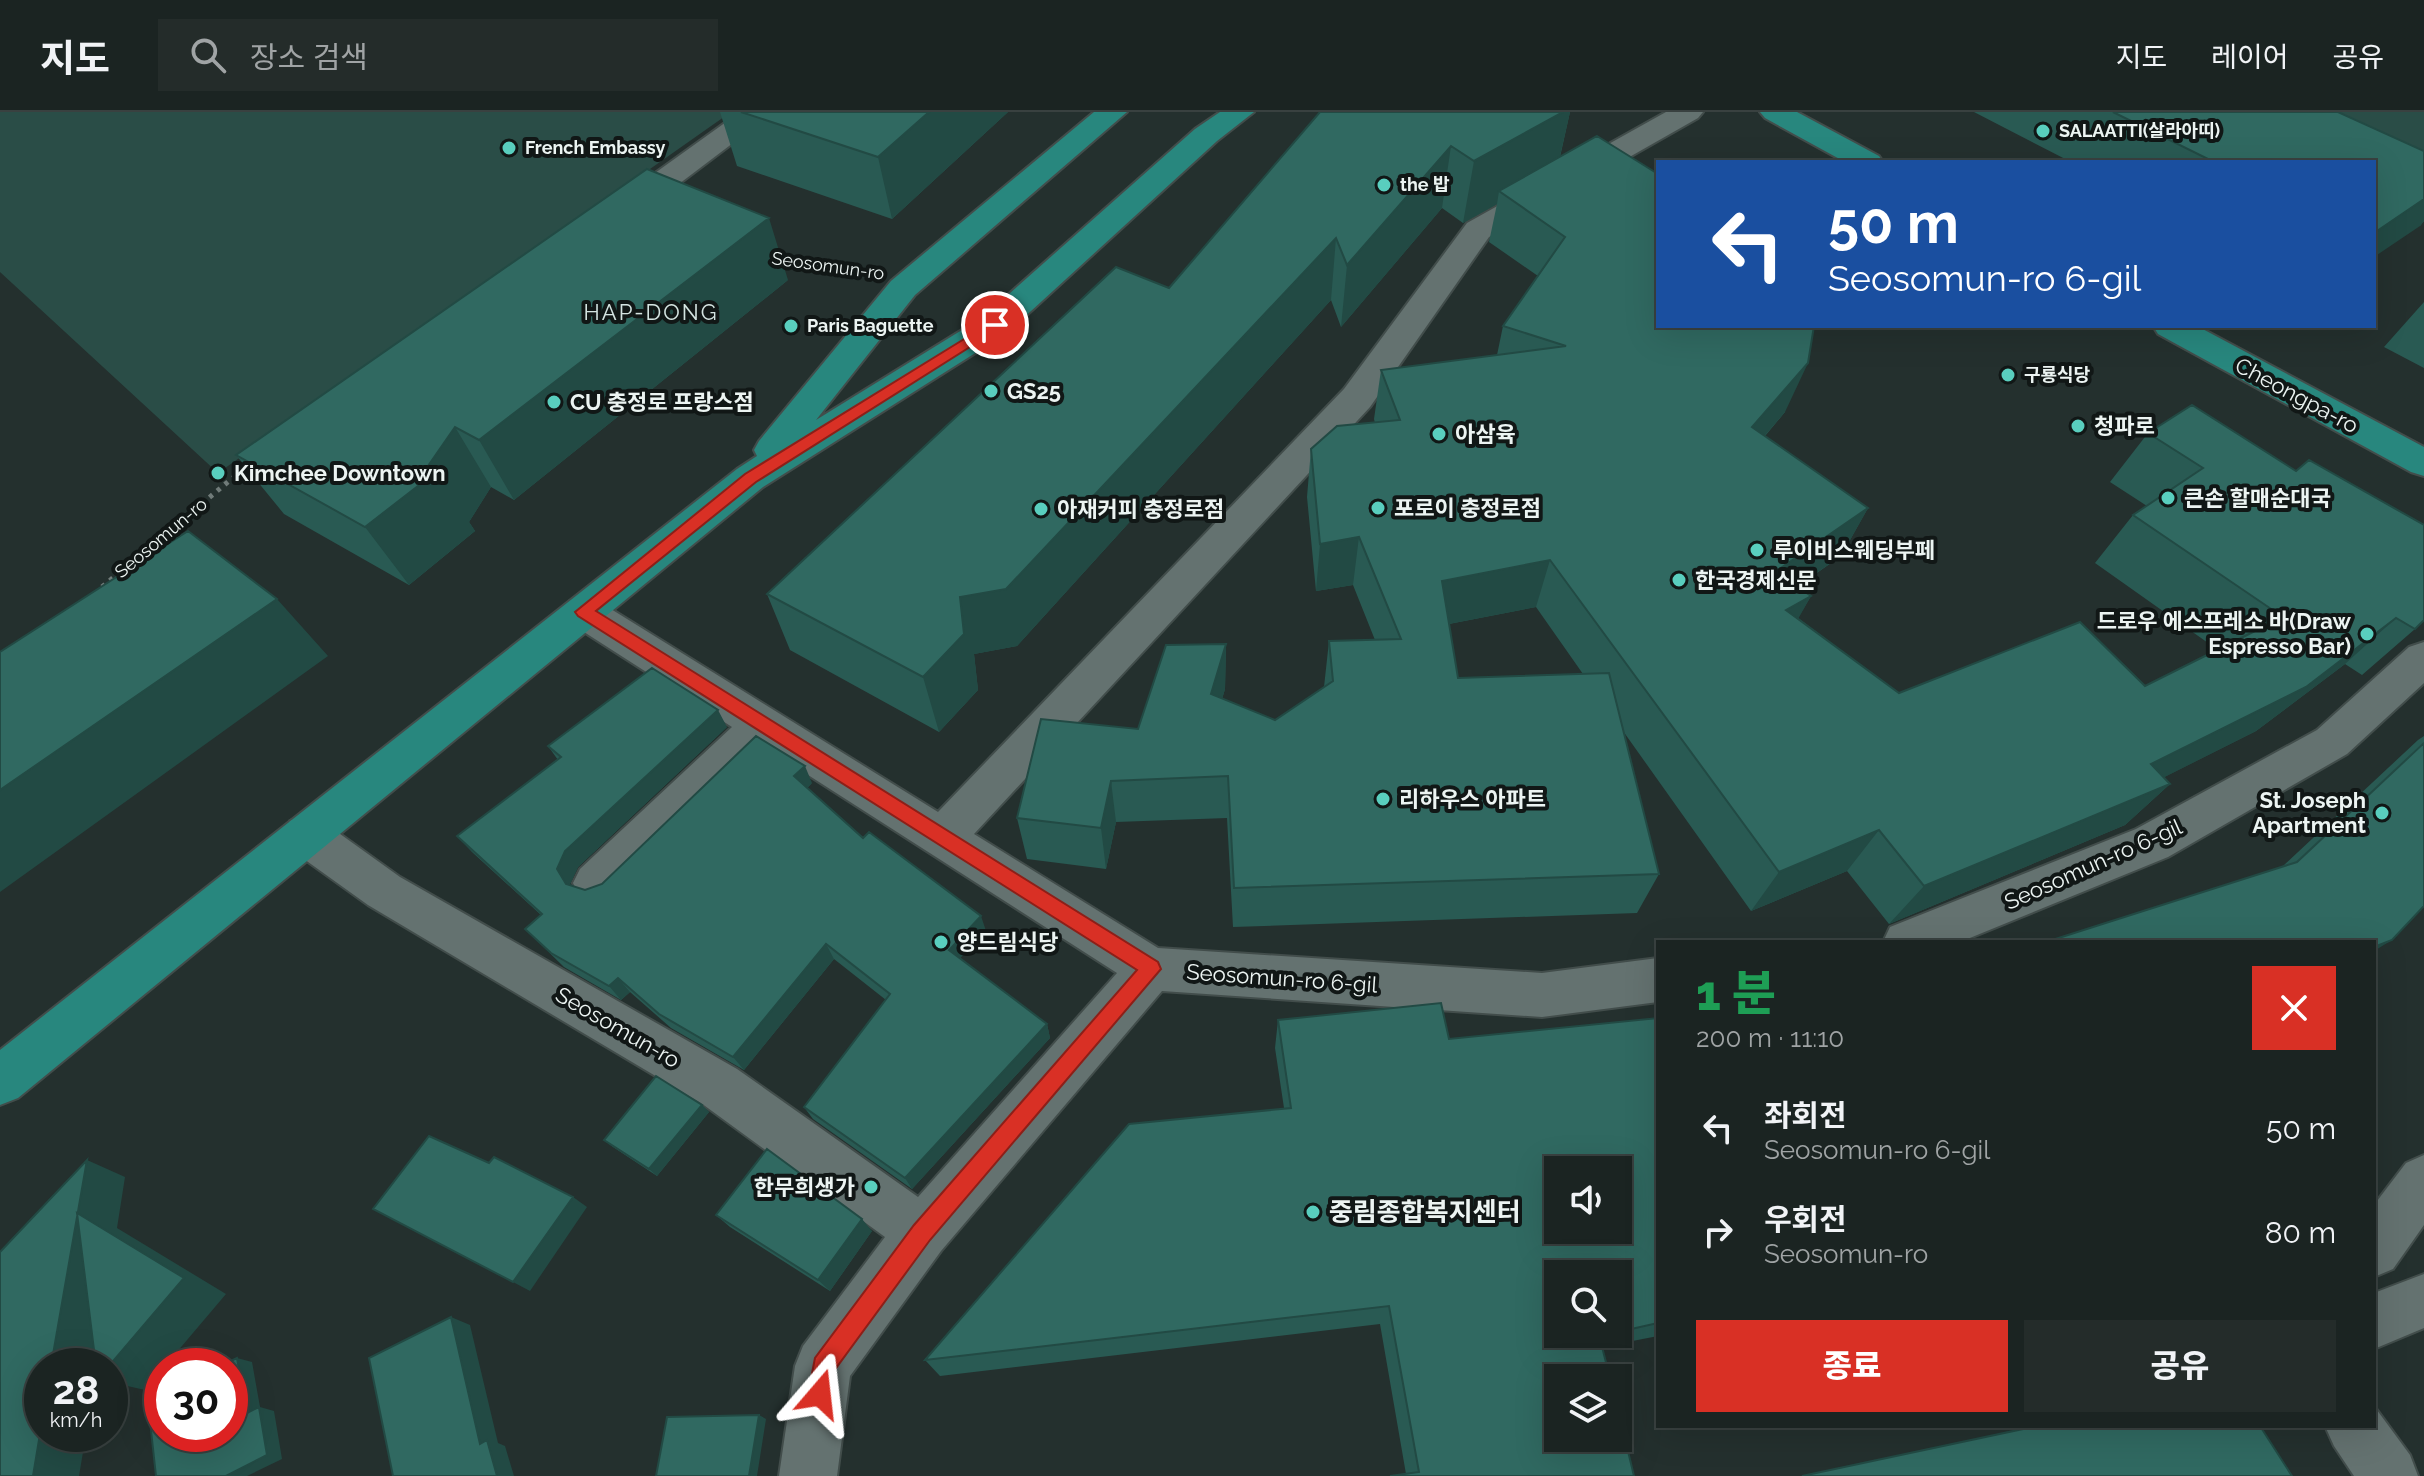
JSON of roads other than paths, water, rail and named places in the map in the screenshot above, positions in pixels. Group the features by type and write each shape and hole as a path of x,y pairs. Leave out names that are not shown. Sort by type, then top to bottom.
{"main road":[{"name":"Seosomun-ro","path":"750,478 914,278 1112,112"},
{"name":"Seosomun-ro","path":"0,1081 750,478 995,325 1206,135 1239,112"},
{"path":"1775,112 1864,160"},
{"name":"Cheongpa-ro","path":"2174,328 2424,463"}],"street":[{"path":"627,208 759,112"},
{"path":"944,836 1357,398 1478,230 1688,112"},
{"name":"Seosomun-ro 6-gil","path":"584,612 1151,969 1542,995 1656,980"},
{"name":"Seosomun-ro 6-gil","path":"1912,940 2152,843 2332,742 2424,658"},
{"path":"596,883 764,723"},
{"name":"Seosomun-ro","path":"306,835 384,891 719,1086 922,1232"},
{"path":"808,1476 823,1366 922,1232 1151,969"},
{"path":"2376,1247 2424,1181"},
{"path":"2376,1320 2424,1301"},
{"path":"2355,1428 2389,1476"}],"place":[{"name":"SALAATTI(살라아띠)","path":"2043,131"},
{"name":"French Embassy","path":"509,148"},
{"name":"the 밥","path":"1384,185"},
{"name":"Paris Baguette","path":"791,326"},
{"name":"구룡식당","path":"2008,375"},
{"name":"GS25","path":"991,391"},
{"name":"CU 충정로 프랑스점","path":"554,402"},
{"name":"청파로","path":"2078,426"},
{"name":"아삼육","path":"1439,434"},
{"name":"Kimchee Downtown","path":"218,473"},
{"name":"큰손 할매순대국","path":"2168,498"},
{"name":"포로이 충정로점","path":"1378,508"},
{"name":"아재커피 충정로점","path":"1041,509"},
{"name":"루이비스웨딩부페","path":"1757,550"},
{"name":"한국경제신문","path":"1679,580"},
{"name":"드로우 에스프레소 바(Draw Espresso Bar)","path":"2367,634"},
{"name":"리하우스 아파트","path":"1383,799"},
{"name":"St. Joseph Apartment","path":"2382,813"},
{"name":"양드림식당","path":"941,942"},
{"name":"한무희생가","path":"871,1187"},
{"name":"중림종합복지센터","path":"1313,1212"}],"district":[{"name":"HAP-DONG","path":"651,312"}]}
